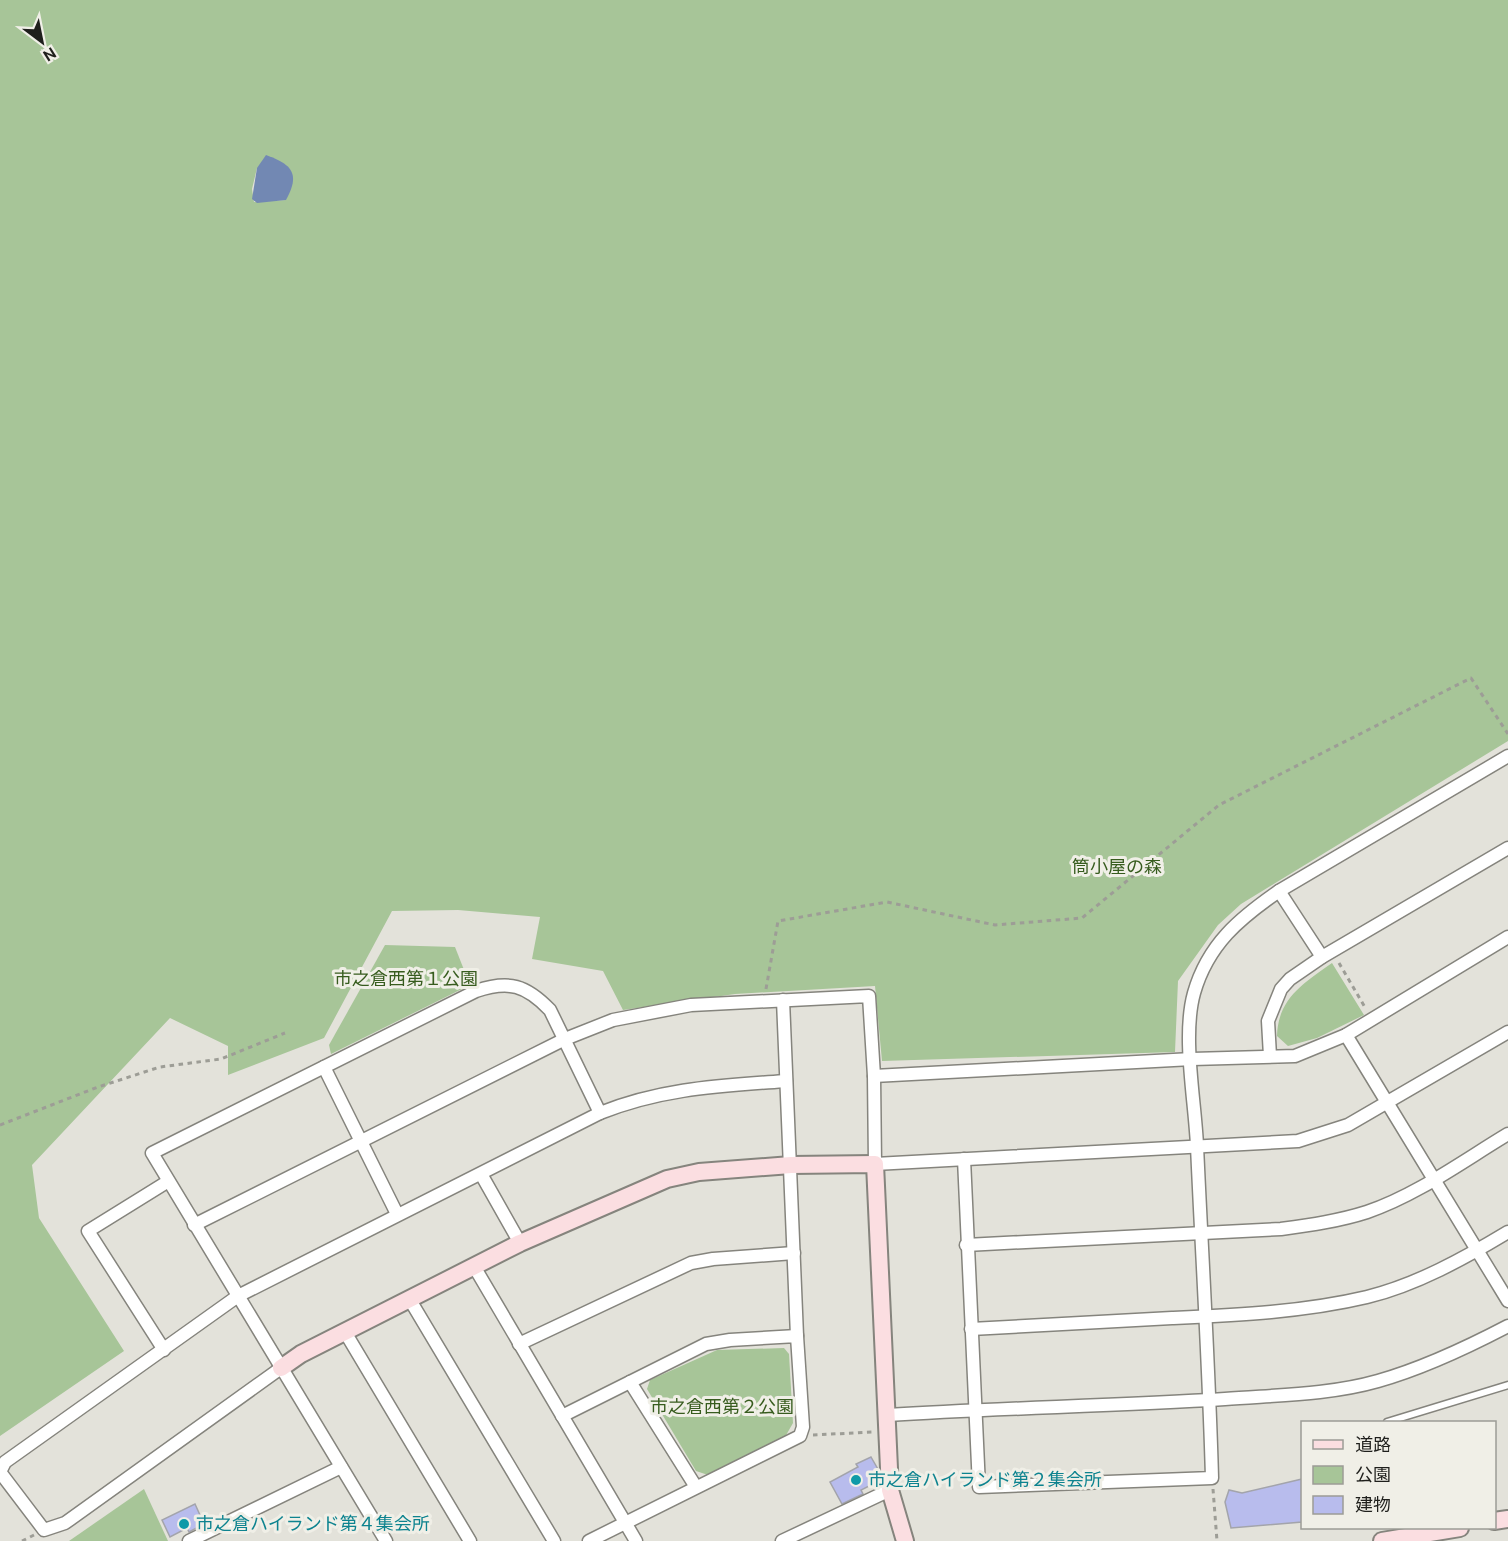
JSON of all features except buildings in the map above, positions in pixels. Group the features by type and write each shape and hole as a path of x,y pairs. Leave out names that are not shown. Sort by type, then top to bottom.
{"street":[{"path":"964,1159 966,1245 979,1487 1212,1478 1210,1400 1199,1232 1197,1146 1188,1022 1194,992 1207,960 1224,934 1245,914 1279,891 1508,756"},
{"path":"1270,1056 1268,1021 1277,996 1290,980 1327,955 1508,848"},
{"path":"1279,891 1327,955"},
{"path":"874,1076 1192,1059 1295,1056 1346,1035 1508,937"},
{"path":"386,1541 167,1182 152,1153 476,991 501,984 524,988 538,997 550,1010 600,1113"},
{"path":"194,1225 565,1039 613,1020 691,1005 869,996 874,1076 874,1164 890,1490 905,1541"},
{"path":"589,1541 800,1436 803,1427 783,1000"},
{"path":"786,1081 688,1088 621,1105 600,1113 238,1296 4,1462 0,1472 44,1530 65,1523 301,1354 475,1268 520,1243 667,1179 699,1172 791,1165 874,1164 1298,1141 1348,1125 1388,1104 1508,1032"},
{"path":"1346,1035 1508,1301"},
{"path":"324,1067 397,1214"},
{"path":"966,1245 1281,1229 1329,1222 1368,1212 1434,1178 1508,1134"},
{"path":"481,1174 520,1243"},
{"path":"164,1350 88,1231 167,1182"},
{"path":"971,1329 1205,1317 1309,1308 1369,1296 1426,1275 1478,1250 1508,1232"},
{"path":"519,1344 691,1263 713,1258 794,1253"},
{"path":"475,1268 636,1541"},
{"path":"410,1300 554,1541"},
{"path":"888,1423 975,1410 1063,1408 1305,1394 1376,1382 1456,1353 1508,1326"},
{"path":"345,1332 470,1541"},
{"path":"562,1416 706,1344 730,1340 797,1336"},
{"path":"630,1382 696,1487"},
{"path":"189,1541 340,1467"},
{"path":"782,1541 890,1490"},
{"path":"1382,1541 1449,1529"}],"lane":[{"path":"1390,1421 1508,1385"}],"path":[{"path":"764,1001 778,921 887,902 995,925 1082,918 1219,805 1471,678 1508,734"},
{"path":"1327,955 1372,1018"},
{"path":"0,1125 98,1087 150,1070 221,1059 285,1033"},
{"path":"800,1436 888,1423"},
{"path":"1212,1478 1217,1541"}],"green space":[{"name":"筒小屋の森","path":"0,0 1508,0 1508,741 1241,904 1218,925 1178,981 1175,1052 882,1061 875,986 735,994 623,1010 603,971 532,959 540,917 458,910 392,911 324,1038 228,1075 228,1046 170,1018 32,1165 39,1218 124,1351 0,1436","holes":["257,168 286,200 254,202 252,189"]},
{"name":"市之倉西第１公園","path":"385,945 455,947 470,985 331,1054 329,1045"},
{"path":"1332,963 1364,1015 1317,1038 1288,1046 1277,1036 1282,1011 1287,1001 1303,985"},
{"name":"市之倉西第２公園","path":"784,1348 789,1354 793,1423 785,1437 708,1475 696,1471 647,1389 650,1380 717,1350"},
{"path":"144,1489 168,1541 69,1541"}],"water":[{"path":"266,155 282,162 291,171 293,183 286,200 257,203 252,199 257,168"}],"place":[{"name":"市之倉ハイランド第２集会所","path":"856,1480"},
{"name":"市之倉ハイランド第４集会所","path":"184,1524"}]}
